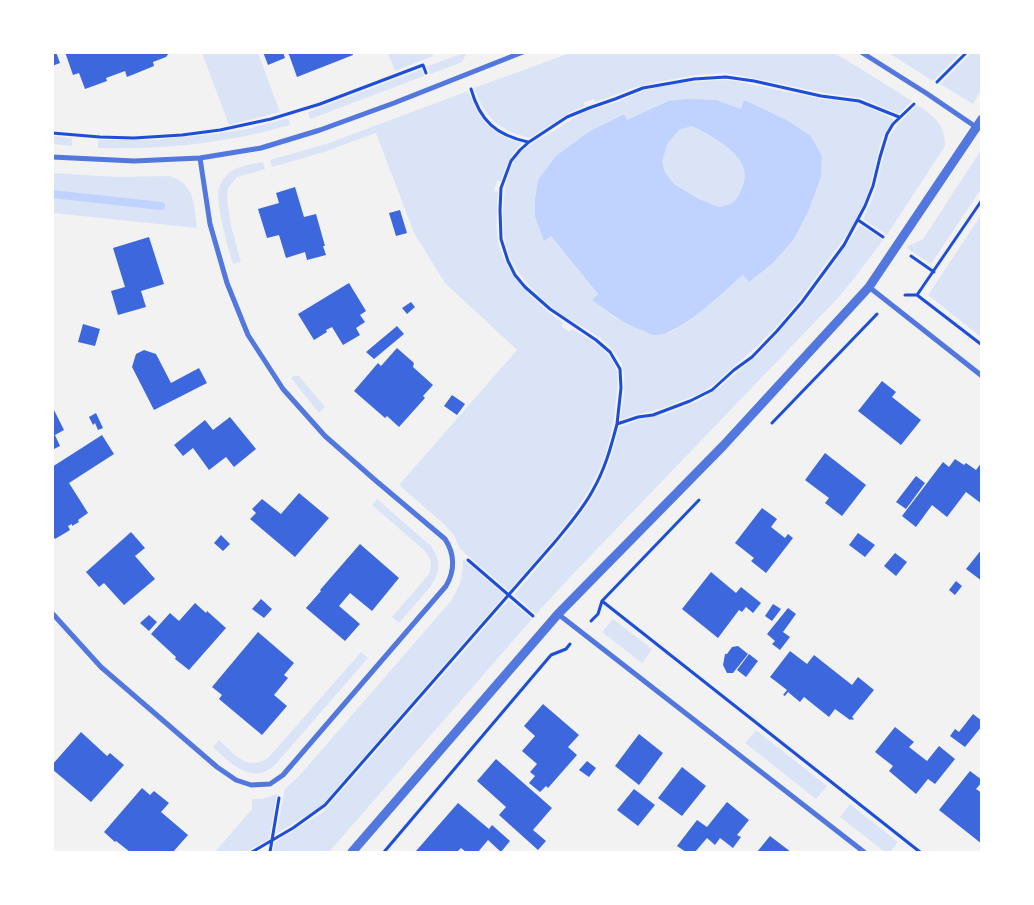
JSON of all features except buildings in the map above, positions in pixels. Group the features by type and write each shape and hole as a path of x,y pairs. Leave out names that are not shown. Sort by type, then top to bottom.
{"street":[{"path":"52,157 134,160 200,158 261,148 320,130 523,52"},
{"path":"352,852 558,614 723,446 869,287 979,123 926,93 861,52"},
{"path":"52,613 101,667 216,767 236,780 251,785 270,784 284,775 451,578 453,567 451,548 446,539 324,436 283,389 248,335 227,283 210,224 200,158"},
{"path":"869,287 982,376"},
{"path":"558,614 864,852"}],"path":[{"path":"617,424 638,417 653,415 690,401 712,390 752,357 777,331 802,302 844,245 858,220 873,186 887,134 893,124 967,52"},
{"path":"52,133 134,138 220,130 271,120 320,104 423,64 432,88"},
{"path":"467,74 473,97 481,114 491,125 502,133 529,142"},
{"path":"252,852 300,824 325,806 568,526 593,490 602,471 617,424 621,388 620,370 610,352 596,340 550,309 525,288 515,275 508,261 501,239 501,188 511,161 520,150 567,117 588,108 643,88 694,78 726,76 754,81 821,96 859,101 899,117"},
{"path":"917,295 982,200"},
{"path":"770,425 894,295 917,295 982,345"},
{"path":"384,852 551,655 566,649 598,614 602,601 703,496"},
{"path":"451,548 547,628"},
{"path":"602,601 920,852"},
{"path":"270,852 284,775"}],"shaded area":[{"path":"831,52 912,101 899,114 861,98 825,93 725,73 696,75 633,88 595,102 594,99 584,102 585,106 569,113 530,138 509,131 494,122 483,108 474,88 570,53"},
{"path":"202,53 258,53 280,112 229,125"},
{"path":"388,53 432,53 433,56 395,71"},
{"path":"464,53 466,54 462,62 430,74 428,66"},
{"path":"889,53 961,53 933,81"},
{"path":"971,53 982,53 981,90 973,104 940,84"},
{"path":"422,69 424,76 310,119 308,112"},
{"path":"712,80 735,81 822,99 856,103 894,119 884,134 869,191 850,230 798,302 779,324 754,349 713,385 701,393 660,409 620,420 624,396 624,380 618,357 606,343 592,332 561,314 532,289 518,272 510,257 505,242 503,226 503,203 507,180 512,166 520,153 535,141 581,114 658,87","holes":["716,100 741,110 744,101 787,120 811,136 822,156 821,177 808,212 794,239 773,263 749,281 743,275 689,321 669,333 615,318 592,300 598,294 551,236 544,240 590,131 623,114 626,121 667,101"]},
{"path":"468,91 477,111 494,131 522,143 509,161 501,181 497,181 494,191 498,192 497,235 500,249 506,262 521,285 563,323 562,327 570,332 572,329 593,342 607,354 616,368 618,378 611,433 605,455 596,476 574,514 509,591 460,549 454,535 444,524 399,485 517,350 445,283 414,233 376,133 324,152 272,167 270,160 326,144"},
{"path":"917,105 941,126 945,146 887,235 863,219 875,191 890,137 893,131"},
{"path":"288,118 290,125 219,141 147,148 98,148 98,140 153,140 214,134 247,129"},
{"path":"692,126 729,149 742,165 745,175 743,185 735,201 730,204 719,207 699,199 674,184 665,172 662,161 668,143 679,130"},
{"path":"53,136 72,138 72,146 53,144"},
{"path":"981,150 981,189 931,264 907,248 923,239"},
{"path":"263,162 265,169 237,177 228,188 227,199 231,226 241,262 233,264 220,214 219,188 225,177 233,170"},
{"path":"53,173 118,177 170,176 184,184 189,190 194,204 197,228 53,213"},
{"path":"981,215 981,337 928,295"},
{"path":"860,225 883,240 838,298 536,614 514,595 564,536 595,493 603,479 619,427 642,419 666,414 701,400 721,386 759,354 802,307"},
{"path":"299,376 325,407 319,413 291,378"},
{"path":"377,499 431,546 437,556 439,566 431,586 399,623 392,617 429,574 429,556 372,505"},
{"path":"463,559 505,595 323,804 276,834 285,789 299,776 450,602 460,582"},
{"path":"509,600 532,619 329,852 273,852 275,842 323,812"},
{"path":"613,619 652,649 642,663 602,632"},
{"path":"361,652 368,658 275,765 266,771 250,773 242,770 213,747 219,740 235,755 248,762 254,763 269,757"},
{"path":"756,730 827,786 816,799 745,743"},
{"path":"277,794 269,839 246,852 215,852 252,809 252,799 262,799"},
{"path":"850,804 898,842 890,852 885,852 840,817"}],"water":[{"path":"687,99 716,100 741,109 744,100 787,120 811,136 822,156 821,177 808,212 794,239 773,263 749,282 743,275 688,321 665,333 655,335 623,322 592,300 598,294 551,236 544,241 535,216 535,199 538,180 556,156 590,131 624,114 627,120 668,101","holes":["692,126 729,149 742,165 745,175 743,185 736,199 728,205 719,207 699,199 674,184 665,172 662,161 668,143 679,130"]}],"waterway":[{"path":"52,194 161,206"}]}
